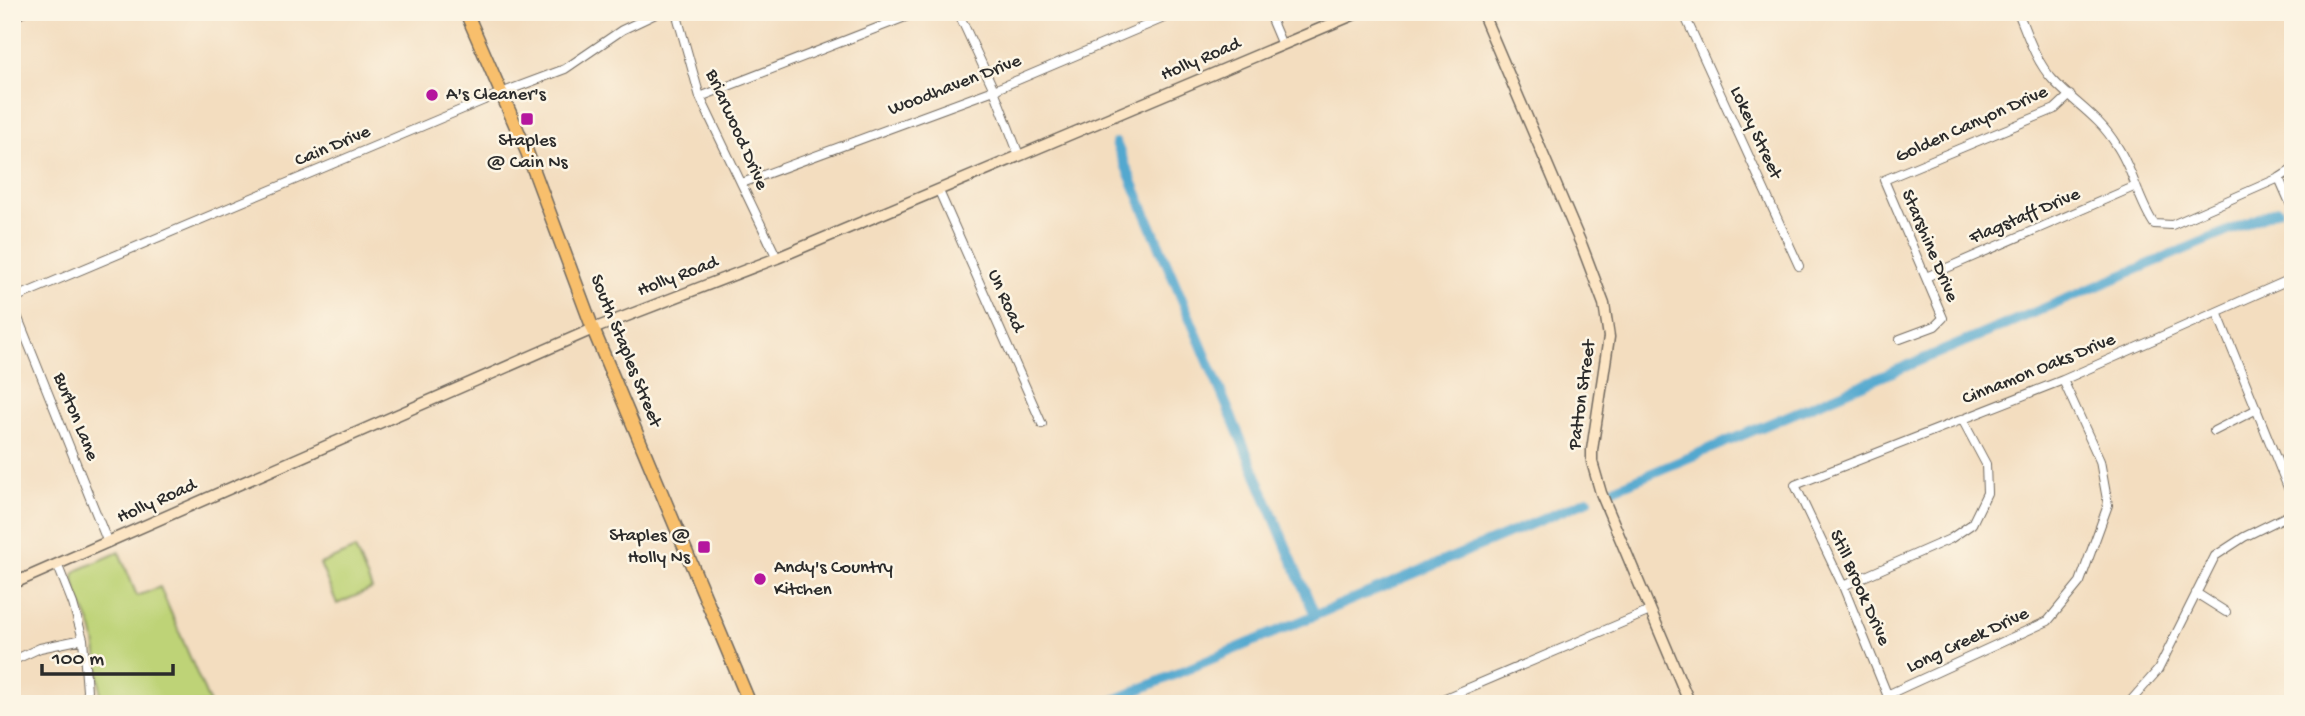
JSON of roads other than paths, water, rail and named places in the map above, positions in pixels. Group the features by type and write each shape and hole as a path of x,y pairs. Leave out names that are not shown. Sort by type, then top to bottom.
{"main road":[{"path":"12,16 21,12"},
{"name":"South Staples Street","path":"466,12 527,152 593,329 751,704"},
{"name":"Holly Road","path":"12,584 593,329 939,191 1360,12"},
{"name":"Patton Street","path":"1482,12 1604,304 1609,337 1593,433 1592,462 1601,494 1690,704"}],"street":[{"name":"Cain Drive","path":"12,301 501,93 565,69 622,30 660,12"},
{"name":"Briarwood Drive","path":"676,12 700,97 776,258"},
{"path":"700,97 918,12"},
{"path":"958,12 994,90 1019,155"},
{"name":"Woodhaven Drive","path":"742,183 994,90 1178,12"},
{"path":"1268,12 1282,45"},
{"name":"Lokey Street","path":"1683,12 1799,266"},
{"path":"2018,12 2042,65 2052,79 2092,113 2119,147 2146,212 2154,224 2172,225 2279,178 2293,169"},
{"name":"Golden Canyon Drive","path":"1884,180 2054,109 2070,95"},
{"path":"2279,178 2293,210"},
{"name":"Starshine Drive","path":"1884,180 1943,318 1935,326 1900,340"},
{"name":"Flagstaff Drive","path":"1926,278 2136,186"},
{"name":"Un Road","path":"939,191 1042,424"},
{"name":"Cinnamon Oaks Drive","path":"1795,485 2063,380 2293,278"},
{"name":"Burton Lane","path":"12,301 108,543"},
{"path":"2217,312 2293,500"},
{"name":"Long Creek Drive","path":"1889,699 2049,621 2080,582 2108,505 2100,461 2063,380"},
{"path":"2214,431 2256,409"},
{"path":"1843,586 1950,540 1972,523 1987,493 1986,464 1962,419"},
{"name":"Still Brook Drive","path":"1795,485 1843,586 1889,699"},
{"path":"2133,703 2158,670 2215,556 2244,537 2293,513"},
{"path":"58,566 83,639 88,704"},
{"path":"2196,593 2226,612"},
{"path":"1431,704 1650,611"},
{"path":"12,661 40,649 83,639"}],"waterway":[{"path":"1116,143 1315,615"},
{"path":"1614,489 2278,210"},
{"path":"1105,704 1588,500"}],"place":[{"name":"A's Cleaner's","path":"432,95"},
{"name":"Staples @ Cain Ns","path":"527,119"},
{"name":"Staples @ Holly Ns","path":"704,547"},
{"name":"Andy's Country Kitchen","path":"760,579"}]}
